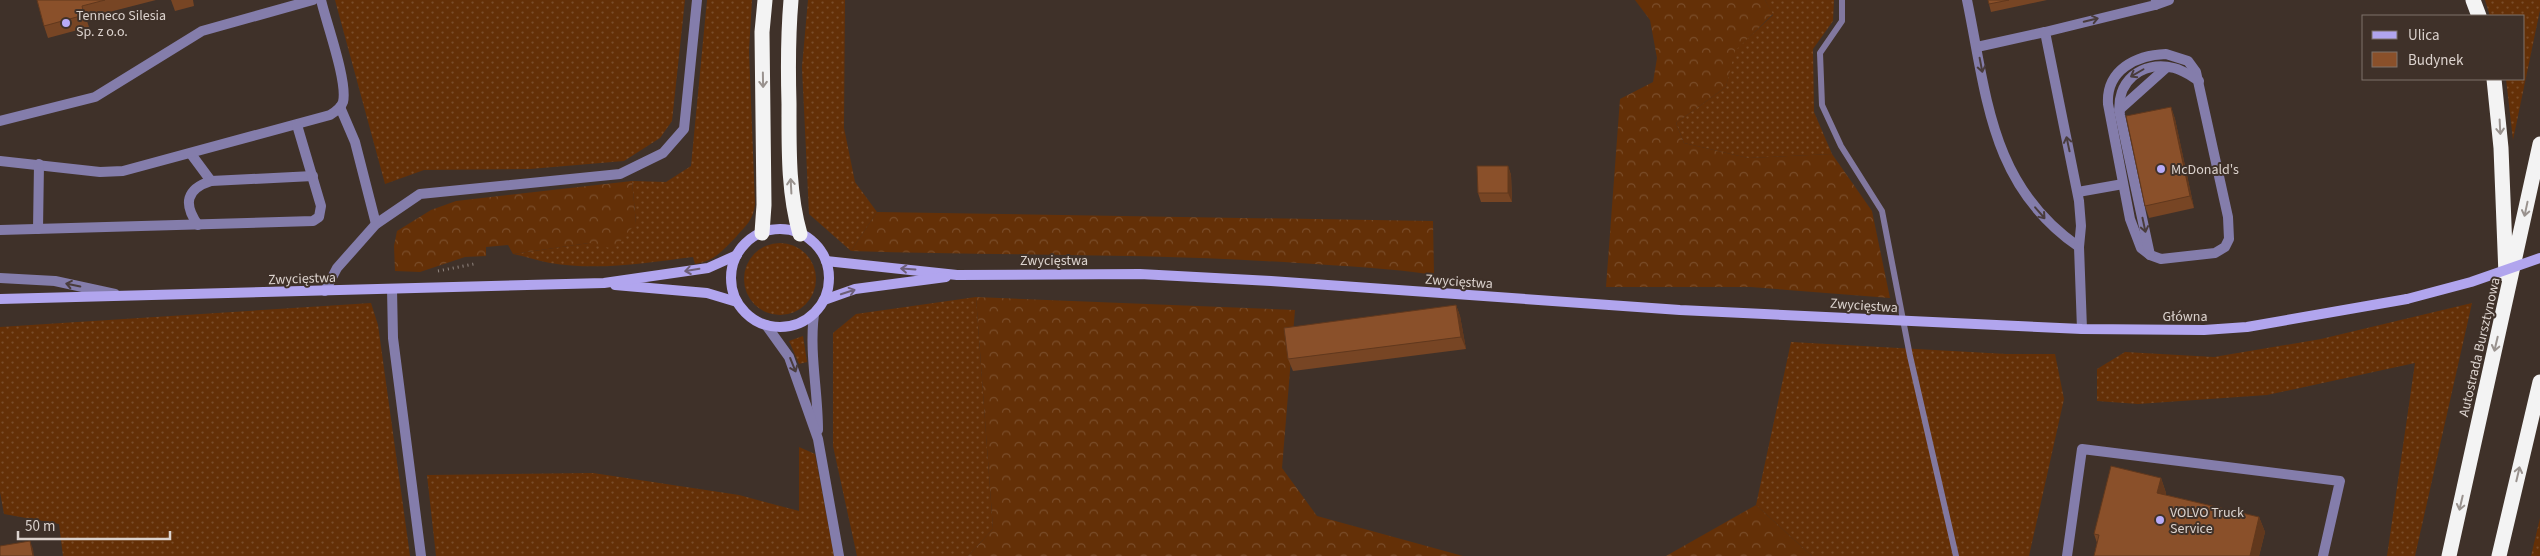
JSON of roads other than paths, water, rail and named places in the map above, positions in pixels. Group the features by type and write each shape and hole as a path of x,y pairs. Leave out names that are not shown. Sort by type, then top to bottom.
{"highway":[{"path":"762,233 764,182 762,32 765,0"},
{"path":"791,0 788,37 790,181 793,208 800,234"},
{"path":"2473,0 2480,15"},
{"path":"2494,80 2501,148 2506,296"},
{"name":"Autostrada Bursztynowa","path":"2449,556 2540,144"},
{"path":"2499,556 2540,382"}],"main road":[{"path":"784,230 800,234 817,247 826,261 829,281 824,300 814,314 802,322 788,327 766,325 749,316 737,302 731,282 732,268 737,255 747,242 762,233 784,230"},
{"name":"Zwycięstwa","path":"604,284 703,269 737,255"},
{"name":"Główna","path":"1960,325 2204,330 2247,327 2408,299 2471,282 2540,258"},
{"name":"Zwycięstwa","path":"826,261 957,275 1140,274 1262,280 1680,310 1960,325"},
{"name":"Zwycięstwa","path":"824,300 855,289 957,275"},
{"name":"Zwycięstwa","path":"0,299 604,284 707,293 737,302"}],"street":[{"path":"0,121 95,96 202,31 313,0"},
{"path":"0,160 111,172 138,168 330,116 343,102 342,84 321,0"},
{"path":"326,291 337,268 376,224 420,194 620,174 664,153 684,129 697,0"},
{"path":"1967,0 1993,125 2008,167 2019,186 2044,218 2079,247"},
{"path":"1977,47 2045,32 2169,0"},
{"path":"2045,32 2078,192 2081,226 2079,247 2082,329"},
{"path":"2166,54 2188,61 2199,81 2228,217 2229,239 2221,250 2209,255 2168,260 2150,255 2138,243 2123,184 2108,104 2108,89 2113,79 2127,64 2138,58 2166,54"},
{"path":"2150,255 2119,110 2120,94 2130,77 2150,67 2166,67 2181,71 2199,81"},
{"path":"2119,110 2166,67"},
{"path":"340,107 355,142 376,224"},
{"path":"0,230 313,221 318,216 321,206 297,125"},
{"path":"191,154 211,181"},
{"path":"38,229 39,164"},
{"path":"198,225 190,213 190,193 197,185 211,181 313,176"},
{"path":"2078,192 2123,184"},
{"path":"0,278 56,281 126,296"},
{"path":"392,289 394,338 421,556"},
{"path":"814,314 811,343 818,401 818,439"},
{"path":"766,325 790,358 818,439 840,556"},
{"path":"2067,556 2082,449 2340,481 2323,556"}],"waterway":[{"path":"1842,0 1842,21 1820,53 1822,105 1841,146 1882,211 1910,356 1956,556"}],"place":[{"name":"Tenneco Silesia Sp. z o.o.","path":"66,23"},
{"name":"McDonald's","path":"2161,169"},
{"name":"VOLVO Truck Service","path":"2160,520"}]}
